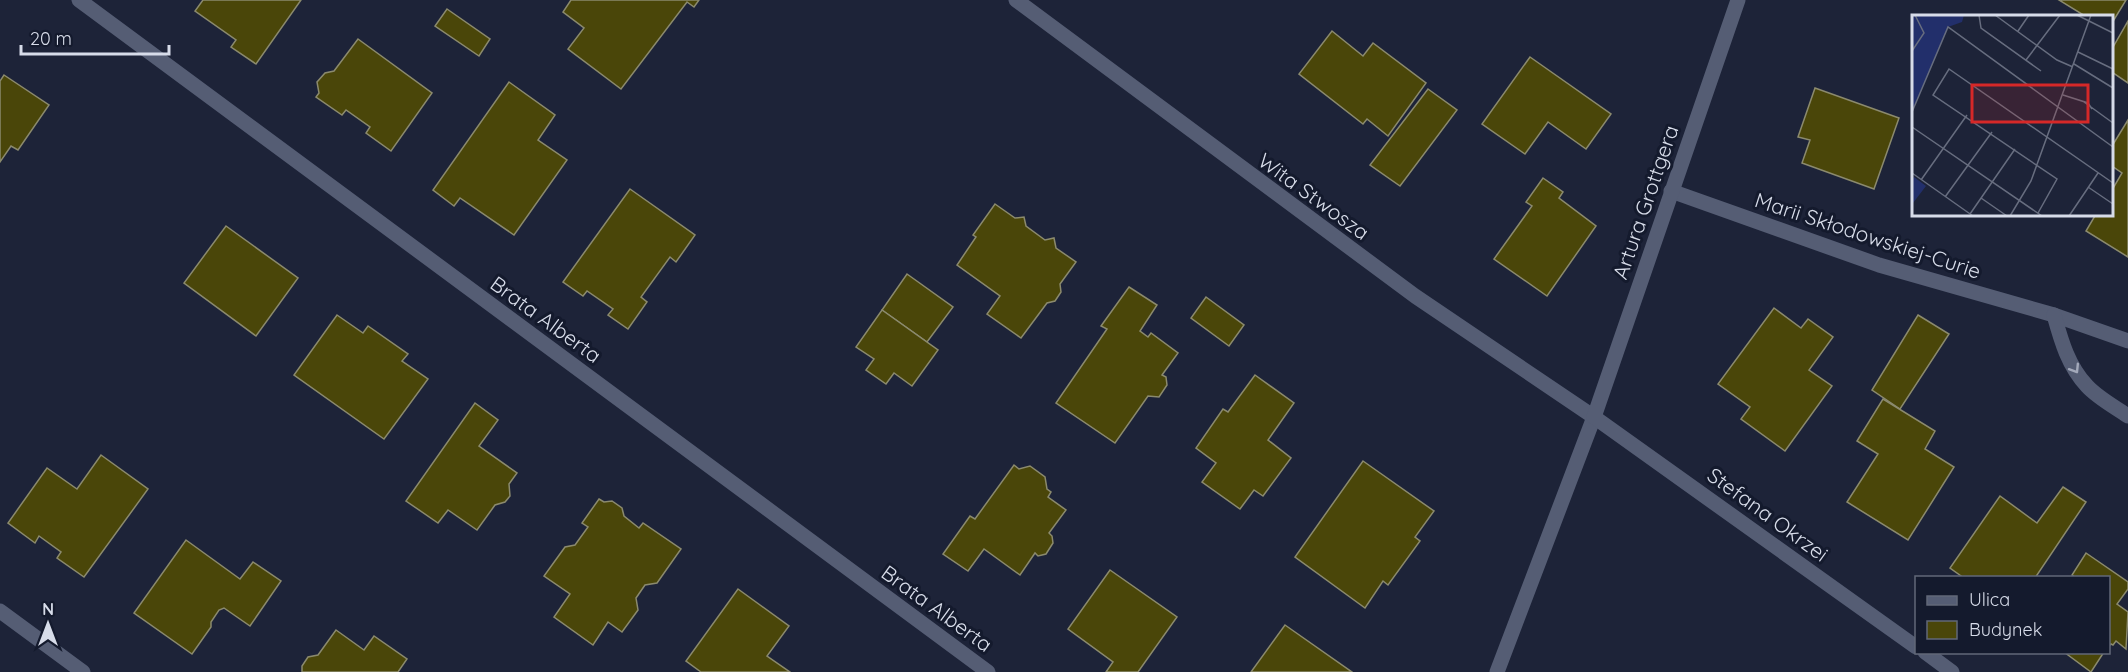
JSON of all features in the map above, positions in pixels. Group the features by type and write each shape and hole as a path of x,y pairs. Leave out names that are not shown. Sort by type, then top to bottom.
{"street":[{"name":"Brata Alberta","path":"79,0 988,672"},
{"name":"Wita Stwosza","path":"1016,0 1415,296 1594,417"},
{"name":"Artura Grottgera","path":"1497,672 1594,417 1738,0"},
{"name":"Marii Skłodowskiej-Curie","path":"1671,191 1879,265 2054,315 2128,341"},
{"path":"2054,315 2063,347 2073,369 2088,387 2128,416"},
{"name":"Stefana Okrzei","path":"1594,417 1915,646"},
{"path":"0,611 83,672"},
{"path":"1927,654 1952,672"}],"building":[{"path":"203,0 301,0 256,64 231,47 236,40 195,11"},
{"path":"571,0 699,0 694,7 687,2 621,89 568,49 584,28 563,12"},
{"path":"2059,0 2126,0 2113,21 2113,15 2083,15"},
{"path":"447,9 490,39 479,56 435,26"},
{"path":"2128,21 2128,83 2113,73 2113,47"},
{"path":"1332,31 1363,56 1373,43 1426,83 1388,136 1367,119 1363,124 1299,74"},
{"path":"358,39 432,93 391,151 366,133 370,127 346,110 342,115 316,97 319,93 317,82 325,73 334,71"},
{"path":"1530,57 1611,114 1586,149 1548,122 1525,154 1482,124"},
{"path":"4,75 49,105 18,150 11,146 0,162 0,81"},
{"path":"509,82 555,115 538,140 567,160 514,235 460,198 454,206 433,190"},
{"path":"1815,88 1899,118 1874,189 1802,163 1810,140 1798,137"},
{"path":"1428,89 1457,110 1400,186 1370,165"},
{"path":"2128,120 2128,257 2086,231 2095,216 2113,216 2113,188 2122,173 2113,167 2113,144"},
{"path":"1543,178 1563,192 1559,198 1596,226 1547,296 1494,259 1532,206 1526,202"},
{"path":"630,189 695,235 676,262 670,257 641,297 647,302 628,329 608,315 613,309 587,291 583,296 563,282"},
{"path":"995,204 1015,218 1024,217 1026,226 1045,240 1054,238 1056,248 1076,262 1060,284 1061,292 1055,301 1047,303 1021,338 987,314 1000,296 957,265 976,237 973,235"},
{"path":"226,226 298,278 256,336 184,283"},
{"path":"907,274 953,307 927,342 882,310"},
{"path":"1129,287 1157,305 1140,331 1148,337 1151,333 1178,353 1162,375 1166,377 1167,385 1159,397 1148,396 1115,443 1056,403 1107,329 1101,326"},
{"path":"1206,297 1244,325 1229,346 1191,318"},
{"path":"1774,308 1801,328 1808,319 1833,337 1809,370 1832,386 1785,451 1741,419 1750,407 1718,384"},
{"path":"882,310 938,350 912,386 894,373 886,384 866,370 874,359 856,347"},
{"path":"337,315 363,333 368,326 408,354 402,361 428,379 384,439 294,375"},
{"path":"1918,315 1949,334 1900,409 1872,390"},
{"path":"1255,375 1294,403 1268,440 1291,458 1263,496 1254,490 1240,509 1202,482 1216,463 1196,448 1223,409 1228,412"},
{"path":"1883,399 1935,431 1925,449 1954,467 1908,540 1847,502 1878,454 1857,441"},
{"path":"475,403 498,420 479,446 517,473 509,484 510,496 505,502 495,505 477,530 448,510 438,523 406,501"},
{"path":"101,455 148,489 84,577 57,558 61,552 39,536 35,543 8,523 47,468 77,489"},
{"path":"1363,461 1434,511 1415,537 1420,541 1388,585 1383,581 1365,608 1295,557"},
{"path":"1014,465 1019,469 1030,466 1045,477 1047,489 1051,492 1048,497 1066,510 1049,533 1053,543 1046,554 1038,556 1035,553 1020,575 984,549 968,571 943,554 970,516 975,519"},
{"path":"2063,487 2086,502 2036,576 1961,576 1950,568 2000,496 2037,523"},
{"path":"599,499 604,502 612,501 622,508 624,516 639,528 643,523 681,549 657,583 645,585 636,598 638,610 622,632 608,622 593,645 554,617 570,594 544,576 565,547 575,545 588,527 582,523"},
{"path":"186,540 240,579 253,562 281,581 250,626 224,608 219,610 211,622 211,627 192,654 134,613"},
{"path":"2086,553 2128,582 2128,589 2117,604 2128,612 2126,649 2116,641 2110,645 2110,576 2072,575"},
{"path":"1110,570 1177,617 1138,672 1106,672 1113,662 1068,629"},
{"path":"738,589 789,626 767,656 790,672 701,672 686,661"},
{"path":"1285,625 1352,672 1251,672"},
{"path":"336,630 364,650 374,636 407,659 398,672 302,672 302,666 308,657 318,655"},
{"path":"2067,654 2103,654 2091,672"}]}
